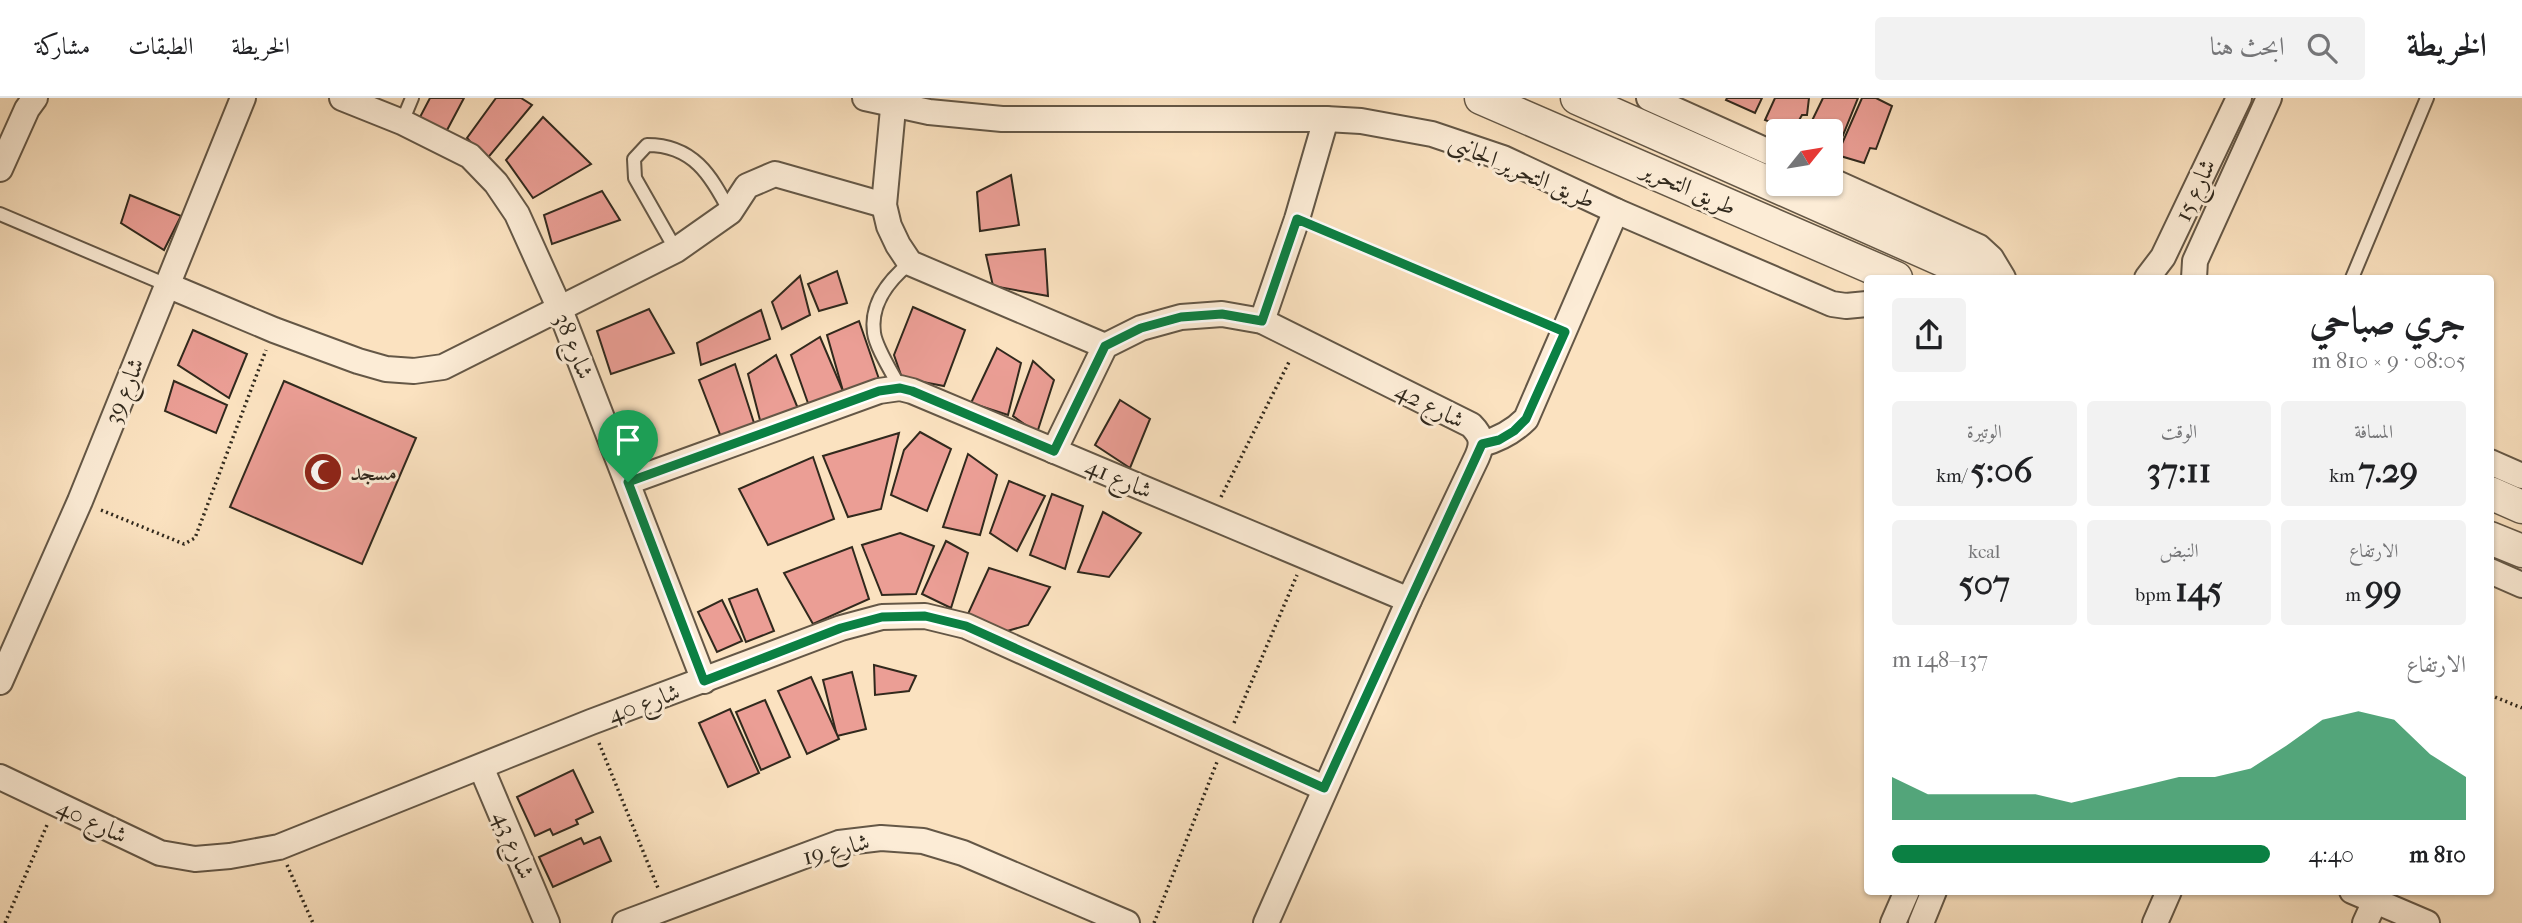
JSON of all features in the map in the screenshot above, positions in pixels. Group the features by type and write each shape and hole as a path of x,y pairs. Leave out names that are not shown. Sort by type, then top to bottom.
{"street":[{"path":"0,169 27,109 35,98"},
{"name":"شارع 39","path":"0,682 80,501 243,98"},
{"name":"شارع 38","path":"342,98 402,122 470,156 496,183 517,214 559,307 704,681"},
{"name":"طريق التحرير الجانبى","path":"865,98 942,114 1002,119 1326,119 1395,126 1468,145 1503,158 1616,211 1832,304 1864,304"},
{"name":"طريق التحرير","path":"1481,98 1889,275"},
{"path":"1649,98 1766,151"},
{"name":"شارع 15","path":"2149,275 2163,257 2239,98"},
{"name":"شارع 15","path":"2194,275 2195,261 2269,98"},
{"name":"طريق التحرير","path":"1586,99 1976,275"},
{"path":"894,102 884,205 893,235 910,263 1105,346 1054,451"},
{"path":"1262,321 1297,219 1326,119"},
{"path":"1663,176 1669,173 1676,160 1677,152 1673,140"},
{"path":"1731,206 1725,194 1729,180 1741,172 1750,174"},
{"path":"167,285 274,330 358,361 386,369 414,371 443,367 676,250 730,212 747,186 775,174 884,205"},
{"path":"1843,186 1979,247 1991,258 2001,275"},
{"path":"1482,444 1499,440 1514,431 1526,419 1616,211"},
{"name":"شارع 42","path":"1105,346 1141,328 1181,317 1222,314 1262,321 1471,425 1479,433 1482,444 1324,788 1266,923"},
{"path":"628,482 879,391 900,388"},
{"name":"شارع 41","path":"900,388 1409,600"},
{"path":"2494,464 2522,476"},
{"path":"2494,495 2522,507"},
{"path":"2494,540 2522,551"},
{"path":"2494,573 2522,585"},
{"name":"شارع 40","path":"0,777 160,853 195,859 230,856 279,847 590,722 841,628 882,617 925,616 966,626 1324,788"},
{"name":"شارع 43","path":"481,767 547,923"},
{"name":"شارع 19","path":"625,923 839,844 881,838 923,841 963,853 1127,923"},
{"path":"1892,923 1905,895"},
{"path":"1921,923 1932,895"},
{"path":"2155,923 2167,895"},
{"path":"2355,895 2370,912 2427,923"}],"lane":[{"path":"402,122 412,98"},
{"path":"2352,275 2427,98"},
{"path":"676,250 635,178 634,159 647,145 667,145 693,159 713,179 730,212"},
{"path":"0,214 167,285"},
{"path":"900,388 874,335 875,314 882,294 894,276 910,263"}],"path":[{"path":"1297,219 1565,332"},
{"path":"80,501 184,544 195,538 274,330"},
{"path":"1211,517 1300,340"},
{"path":"2494,697 2522,708"},
{"path":"590,722 666,906"},
{"path":"5,923 56,803"},
{"path":"279,847 313,923"}],"building":[{"path":"430,98 464,98 446,132 420,117"},
{"path":"496,98 521,98 532,105 486,160 467,138"},
{"path":"1762,98 1755,113 1726,100"},
{"path":"1775,98 1809,98 1807,115 1802,115 1800,119 1765,120"},
{"path":"1823,98 1858,98 1843,135 1843,119 1813,119"},
{"path":"1862,98 1876,98 1892,106 1876,149 1870,148 1864,163 1843,157 1843,141"},
{"path":"543,117 591,164 533,198 506,160"},
{"path":"1011,175 1019,225 980,231 977,192"},
{"path":"602,191 620,220 552,244 544,215"},
{"path":"130,195 181,216 164,250 121,223"},
{"path":"1045,249 1048,296 993,286 986,255"},
{"path":"837,271 847,303 819,311 808,284"},
{"path":"800,276 810,315 782,329 772,302"},
{"path":"913,307 965,330 944,386 902,378 894,355"},
{"path":"649,309 674,353 611,374 597,331"},
{"path":"761,310 770,339 701,365 697,343"},
{"path":"859,321 879,379 843,391 827,335"},
{"path":"193,330 247,354 229,398 178,365"},
{"path":"820,337 843,391 809,406 791,355"},
{"path":"997,348 1021,363 1008,415 971,403"},
{"path":"776,355 799,411 761,424 748,374"},
{"path":"1033,361 1054,380 1037,433 1013,416"},
{"path":"735,364 755,426 721,437 699,380"},
{"path":"174,381 227,405 216,433 165,411"},
{"name":"مسجد","path":"284,381 416,438 362,564 230,507"},
{"path":"1120,400 1150,419 1130,468 1095,445"},
{"path":"920,432 951,449 927,511 891,495 904,450"},
{"path":"899,433 881,509 848,517 823,456"},
{"path":"968,454 997,475 980,535 943,527"},
{"path":"813,457 834,519 768,545 739,489"},
{"path":"1009,481 1045,496 1017,551 990,533"},
{"path":"1052,494 1083,506 1065,569 1030,555"},
{"path":"1103,512 1141,533 1109,577 1078,572"},
{"path":"900,533 934,546 916,594 882,595 862,545"},
{"path":"946,541 968,553 951,608 922,594"},
{"path":"852,547 869,599 813,624 784,573"},
{"path":"989,568 1050,587 1028,625 997,634 967,616"},
{"path":"757,589 774,631 746,642 729,599"},
{"path":"722,600 742,641 717,652 698,612"},
{"path":"874,665 916,676 909,691 875,695"},
{"path":"852,672 866,729 837,736 823,680"},
{"path":"811,677 839,739 807,754 778,691"},
{"path":"765,700 790,757 761,770 736,712"},
{"path":"730,709 759,773 728,787 699,723"},
{"path":"573,770 593,812 576,820 578,824 553,835 550,829 535,836 517,797"},
{"path":"600,837 611,861 553,887 539,857 581,838 584,844"}],"place":[{"name":"مسجد","path":"323,472"}],"route":[{"path":"1297,219 1565,332 1526,419 1514,431 1499,440 1482,444 1324,788 966,626 925,616 882,617 841,628 704,681 628,482 879,391 900,388 1054,451 1105,346 1141,328 1181,317 1222,314 1262,321 1297,219"}]}
